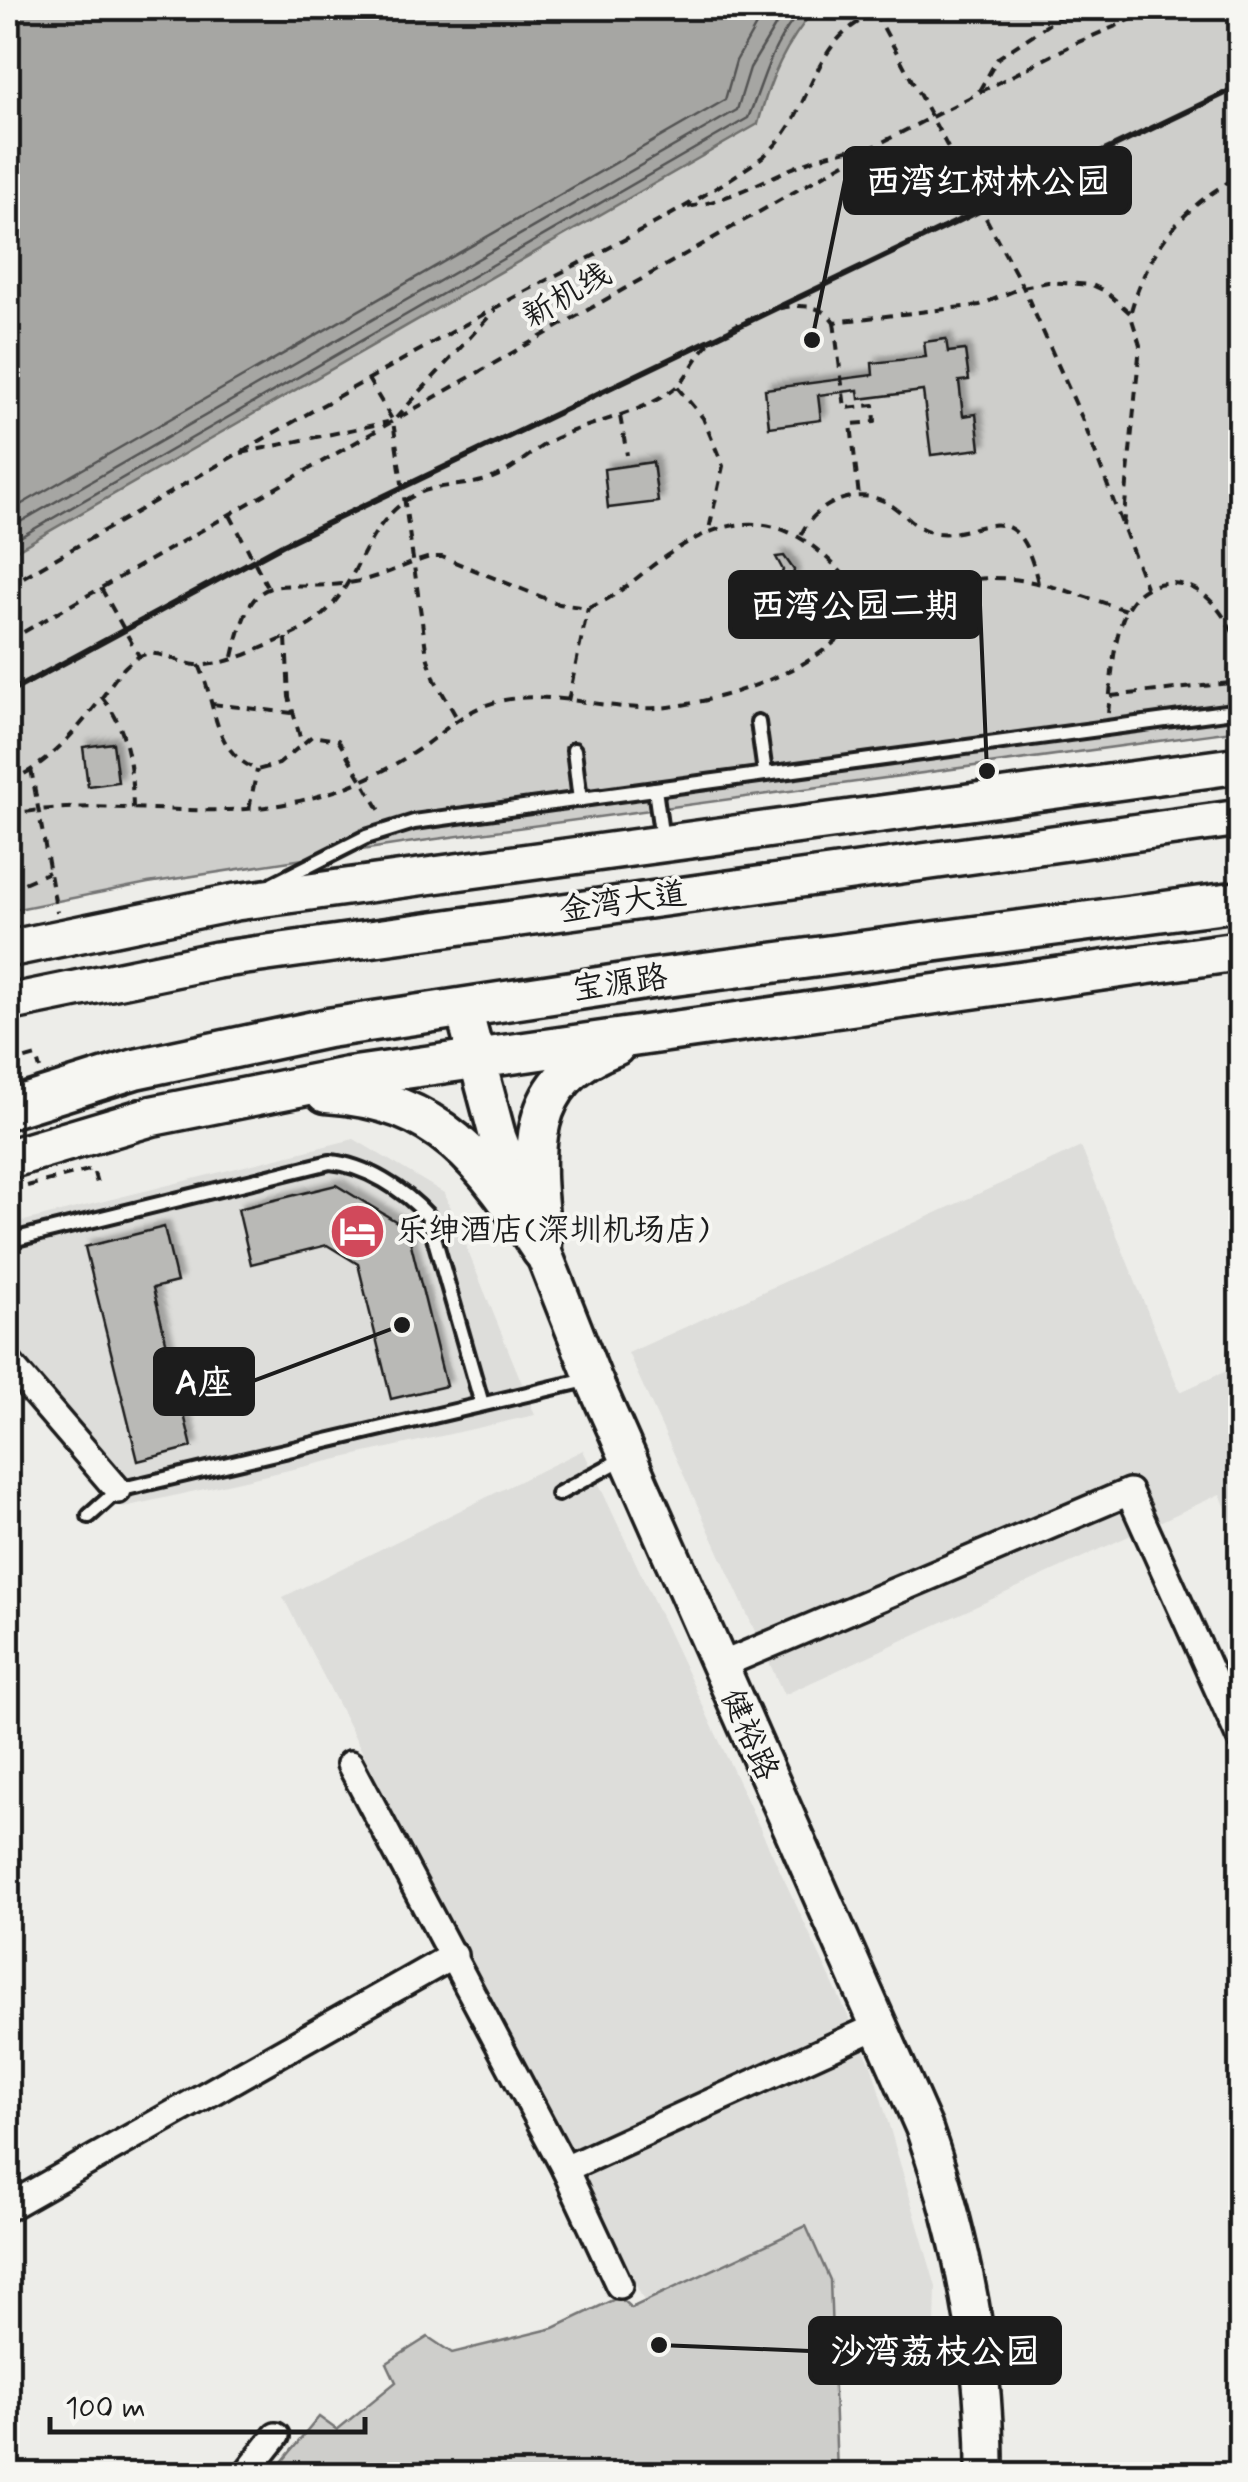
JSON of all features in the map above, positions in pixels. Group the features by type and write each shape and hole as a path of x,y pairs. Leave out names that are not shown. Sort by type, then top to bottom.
{"main road":[{"name":"金湾大道","path":"8,949 236,902 1240,765"},
{"name":"金湾大道","path":"8,1003 217,960 1240,818"},
{"name":"宝源路","path":"8,1109 134,1069 328,1028 1240,901"},
{"name":"宝源路","path":"10,1174 152,1116 248,1094 474,1056 1240,950"},
{"path":"1124,967 1192,970 1240,981"},
{"name":"健裕路","path":"463,1007 498,1138 593,1378 924,2128 954,2223 980,2369 984,2474"},
{"path":"542,1251 536,1152 550,1094 584,1060 660,1030"},
{"path":"248,1094 350,1095 406,1108 472,1153 542,1251"}],"street":[{"path":"8,1362 118,1490"},
{"path":"719,1666 1129,1492 1240,1738"},
{"path":"350,1764 565,2169 619,2285"},
{"path":"8,2207 454,1955"},
{"path":"565,2169 878,2026"},
{"path":"246,2474 276,2436"}],"lane":[{"path":"236,902 389,828 1240,710"},
{"path":"758,722 766,773"},
{"path":"574,750 580,800"},
{"path":"655,789 662,842"},
{"path":"8,1240 330,1162 352,1164 414,1201 428,1216 482,1404"},
{"path":"89,1516 118,1490 593,1378"},
{"path":"558,1494 627,1456"}],"path":[{"path":"8,586 498,306 685,208 779,144 830,47 875,12 890,8"},
{"path":"963,8 1012,8"},
{"path":"979,91 998,58 1074,8"},
{"name":"新机线","path":"8,641 872,148 979,91 1158,8"},
{"path":"875,12 1023,287 1082,418 1146,588"},
{"path":"685,208 724,201 832,150 872,148"},
{"path":"1130,313 1155,250 1167,233 1198,203 1240,176"},
{"path":"834,322 980,305 1023,287 1048,282 1092,285 1120,301 1138,331 1141,362 1123,527"},
{"path":"8,781 31,769 139,656 158,653 199,665 286,637 332,610 388,517 406,500 436,487 494,478 554,439 620,416 676,387 713,339 743,323 802,304 822,308 834,322 845,408 874,405 875,422 851,424 860,497"},
{"path":"236,454 393,421 498,306"},
{"path":"368,379 393,421 427,656 435,680 458,719"},
{"path":"676,387 702,418 723,466 708,534"},
{"path":"620,416 627,455"},
{"path":"800,534 823,506 860,497 890,504 925,530 937,532 983,523 1008,528 1023,542 1038,584"},
{"path":"230,514 268,588"},
{"path":"568,700 588,608 666,556 708,534 754,526 800,534 836,564 875,612"},
{"path":"233,657 247,607 268,588 284,583 347,583 416,561 442,557 548,600 588,608"},
{"path":"8,815 38,810 249,809 288,804 365,782 458,719 506,699 538,696 614,709 676,706 756,684 804,664 875,612 898,600 947,585 994,578 1038,584 1126,610"},
{"path":"1107,728 1118,632 1126,610 1146,588 1176,584 1205,595 1240,644"},
{"path":"102,588 139,656"},
{"path":"286,637 292,713 301,742"},
{"path":"199,665 221,738 231,754 257,770 279,764 301,742 326,736 338,740 389,828"},
{"path":"1110,696 1240,682"},
{"path":"102,697 120,724 126,743 133,808"},
{"path":"212,704 292,713"},
{"path":"31,769 58,916"},
{"path":"249,809 257,770"},
{"path":"8,890 49,872"},
{"path":"8,1064 36,1056 40,1069"},
{"path":"10,1174 94,1169 98,1187"}],"shaded area":[{"path":"755,8 1240,8 1240,730 407,843 148,883 8,911 8,520"},
{"path":"354,1139 444,1193 535,1415 124,1507 8,1379 8,1225"},
{"path":"1081,1147 1180,1392 1240,1365 1240,1542 1220,1494 784,1695 628,1353"},
{"path":"583,1450 872,2067 936,2287 934,2367 836,2368 830,2280 806,2226 644,2301 283,1597"},
{"path":"806,2226 830,2280 837,2474 272,2474 319,2417 337,2430 396,2382 387,2363 428,2337 452,2353 554,2328 619,2297 631,2308"}],"water":[{"path":"8,8 816,8 780,62 758,124 8,555"}],"building":[{"path":"946,339 948,352 965,350 969,380 959,381 963,416 976,414 980,449 931,455 923,391 859,399 858,390 818,395 821,420 769,427 765,389 873,375 872,363 926,357 924,342"},
{"path":"653,462 658,502 608,508 604,469"},
{"path":"784,556 794,570 792,582 799,597 816,602 835,618 832,626 837,630 833,638 811,627 805,611 788,609 777,588 783,570 776,557"},
{"path":"113,743 118,782 88,786 83,747"},
{"path":"336,1185 407,1228 446,1386 391,1399 358,1264 327,1245 251,1264 238,1209"},
{"path":"164,1227 177,1282 153,1288 192,1447 138,1461 85,1247"}],"railway":[{"path":"8,693 282,545 1240,86"}],"place":[{"name":"西湾红树林公园","path":"812,340"},
{"name":"西湾公园二期","path":"987,771"},
{"name":"乐绅酒店(深圳机场店)","path":"357,1231"},
{"name":"A座","path":"402,1325"},
{"name":"沙湾荔枝公园","path":"659,2345"}]}
